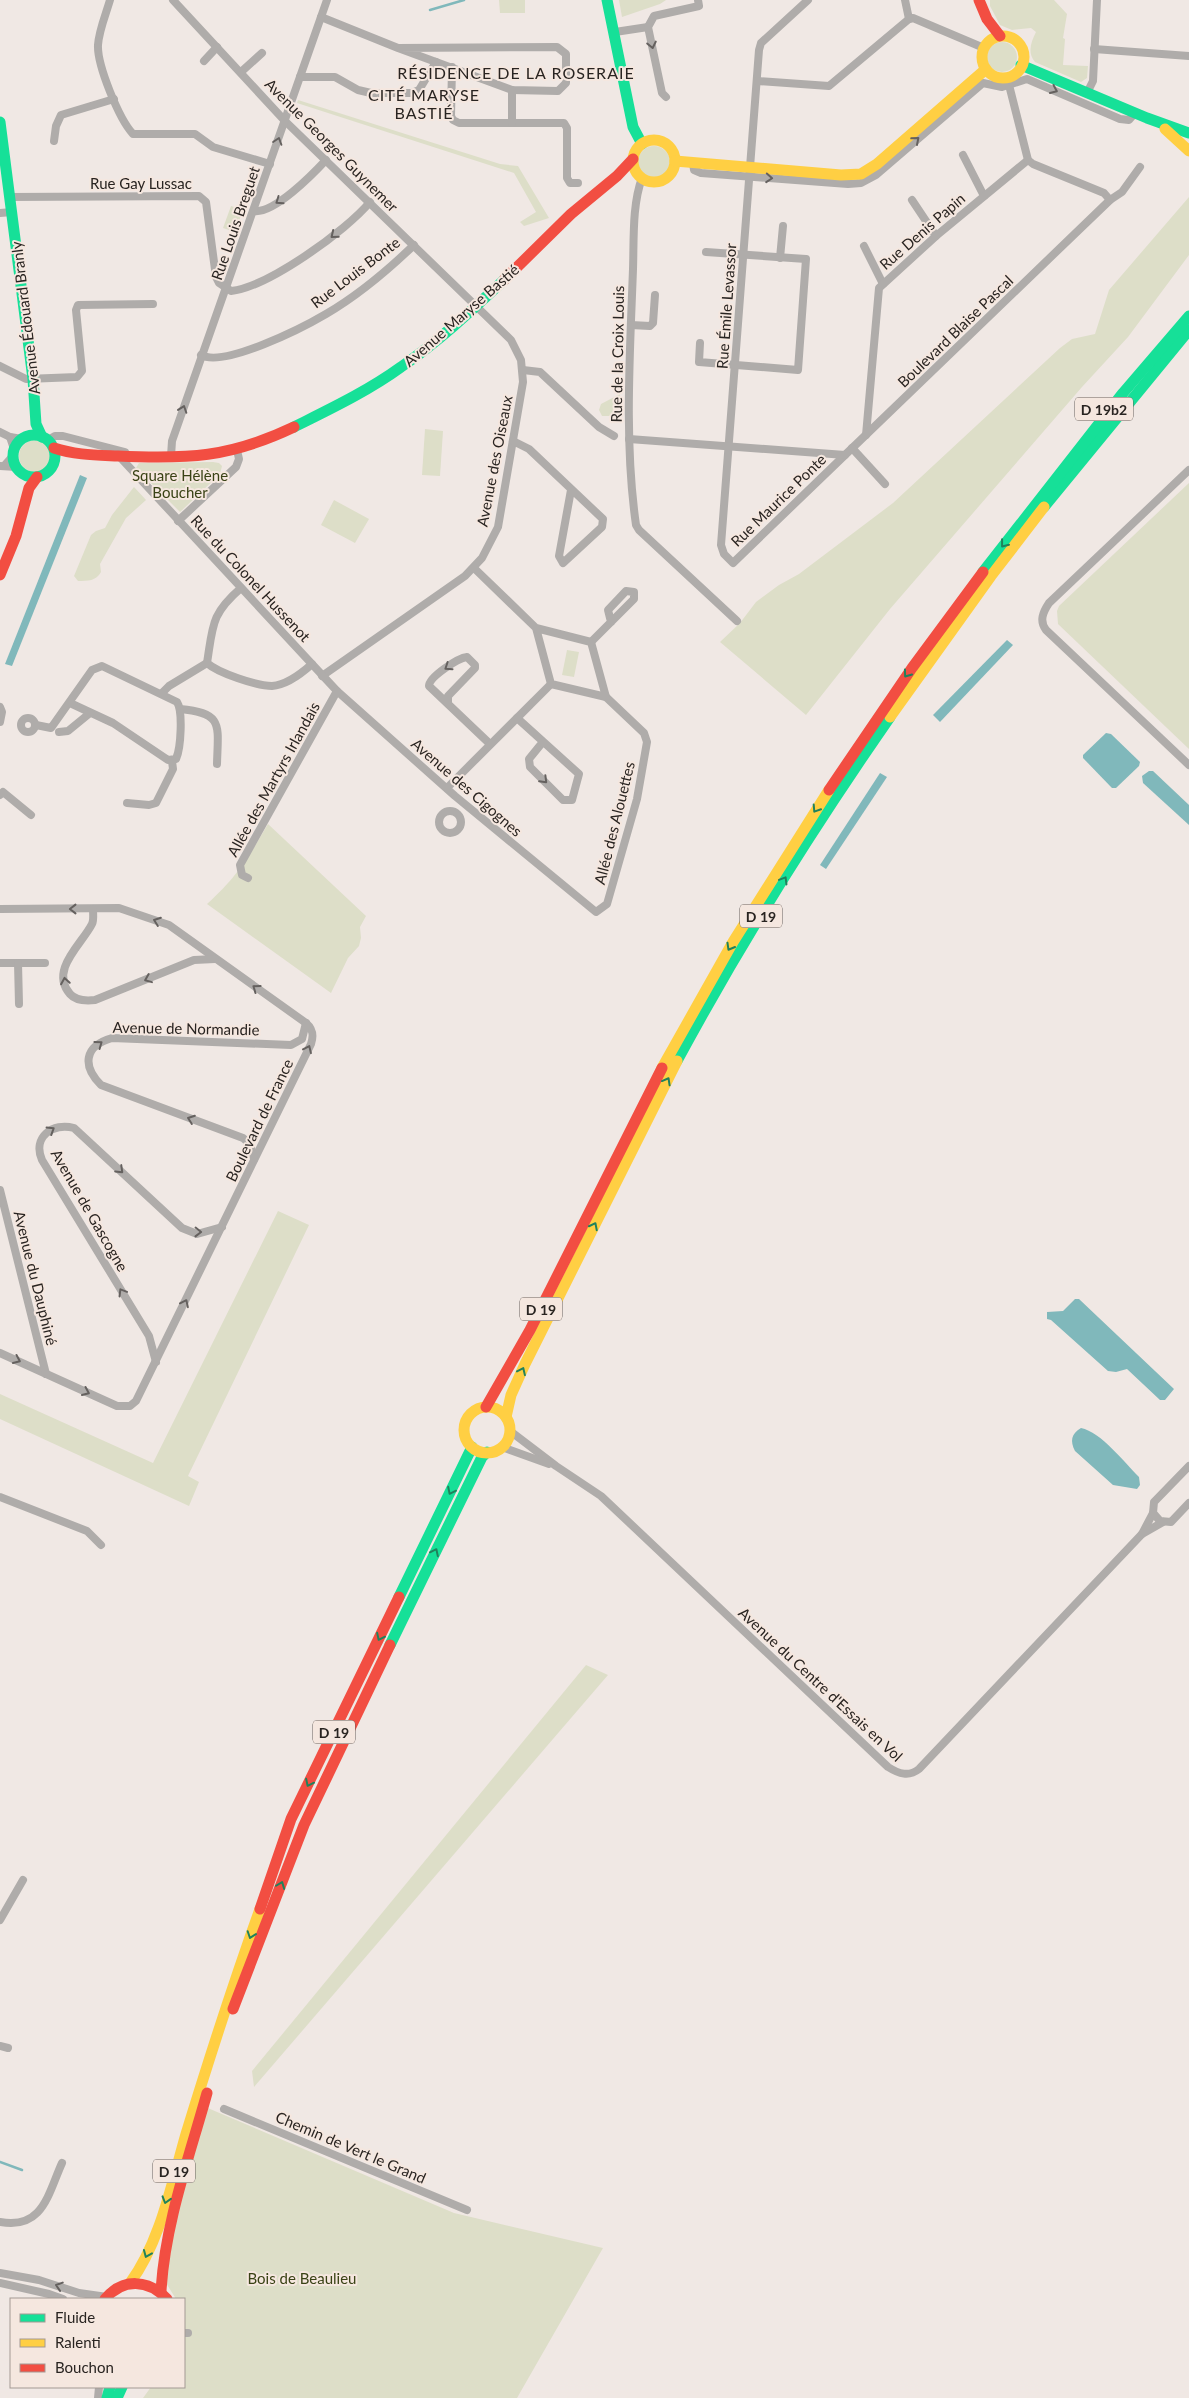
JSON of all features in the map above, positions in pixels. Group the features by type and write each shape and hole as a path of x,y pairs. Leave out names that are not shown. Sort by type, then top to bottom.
{"main road":[{"path":"607,0 633,127 642,144"},
{"path":"979,0 987,19 991,42 982,59 986,68 994,75 1008,81 1022,65 1023,54 1019,44 1011,38 991,42"},
{"path":"1022,65 1147,118 1189,133"},
{"path":"675,162 750,172 861,174 877,164 986,68"},
{"path":"1147,118 1172,133 1189,151"},
{"name":"Avenue Édouard Branly","path":"0,122 2,157 10,197 6,213 33,379 36,424 34,439"},
{"path":"621,174 639,175 652,182 663,180 672,172 675,162 671,149 661,141 654,140 637,148 633,159 639,175"},
{"name":"Avenue Maryse Bastié","path":"34,439 70,454 197,456 237,450 271,438 354,397 402,367 475,306 562,222 621,174 633,159"},
{"name":"D 19b2","path":"1025,516 1100,413 1189,307"},
{"name":"D 19","path":"486,1407 516,1359 643,1102 743,926 789,850 884,706 1025,516 1189,316"},
{"name":"D 19","path":"506,1417 508,1401 530,1352 654,1105 703,1015 795,862 913,682 989,579 1189,330"},
{"path":"1156,370 1174,357 1189,342"},
{"path":"0,574 16,536 31,480 10,461 34,439 54,462"},
{"name":"Avenue Maryse Bastié","path":"31,480 48,472 54,462 70,454"},
{"path":"486,1407 500,1412 506,1417 510,1431 509,1437 502,1447 487,1452 472,1447 465,1436 466,1422 474,1412 486,1407"},
{"name":"D 19","path":"130,2283 139,2272 156,2231 225,2008 292,1819 472,1447"},
{"name":"D 19","path":"164,2295 163,2259 169,2230 233,2009 304,1826 456,1508 482,1457 487,1452"},
{"path":"106,2298 117,2288 130,2283 146,2284 164,2295"}],"street":[{"path":"110,0 98,47 114,99 125,123 135,135 195,134 213,148 270,164"},
{"name":"Avenue Georges Guynemer","path":"173,0 285,121 475,306"},
{"name":"Rue Louis Breguet","path":"171,456 172,441 201,355 254,211 326,0"},
{"path":"666,97 662,93 648,27 654,16 699,6 698,0"},
{"name":"Rue Émile Levassor","path":"729,446 759,50 761,43 808,0"},
{"path":"906,0 909,19"},
{"path":"1087,93 1093,81 1097,0"},
{"path":"321,16 398,48 512,90 558,91 566,83 566,54 557,47 398,48"},
{"path":"757,81 829,86 909,19 913,18 991,42"},
{"path":"615,32 648,27"},
{"path":"204,60 217,47"},
{"path":"1094,50 1189,56"},
{"path":"241,72 262,53"},
{"path":"300,77 335,77 358,90 371,93 412,93 418,90 436,62"},
{"path":"452,67 451,116 453,120 460,123 564,123 567,128 567,178 570,183 578,183"},
{"path":"750,172 848,184 861,183 876,175 981,84 1027,79 1120,120 1130,120 1135,113"},
{"path":"1008,81 1028,160 1033,164 1104,193 1110,200"},
{"path":"512,90 512,122"},
{"path":"54,141 56,126 61,115 114,99"},
{"path":"963,155 984,196"},
{"path":"254,211 267,209 288,195 326,160"},
{"name":"Rue Denis Papin","path":"866,435 877,296 883,284 936,236 1028,160"},
{"name":"Boulevard Blaise Pascal","path":"844,455 1110,200 1122,192 1140,167"},
{"name":"Rue de la Croix Louis","path":"639,175 631,325 630,439 635,513 639,530 738,621"},
{"name":"Rue Gay Lussac","path":"10,197 199,196 206,202 216,277 226,290"},
{"path":"912,200 936,236"},
{"path":"226,290 240,289 297,261 330,238 370,202"},
{"path":"780,258 783,226"},
{"name":"Rue Louis Bonte","path":"201,355 224,358 257,347 327,314 371,282 414,246"},
{"path":"864,246 869,252 883,284"},
{"path":"700,343 699,362 798,370 806,259 706,252"},
{"path":"631,325 650,326 653,323 655,295"},
{"path":"0,366 18,376 33,379 74,378 82,373 76,310 78,305 153,304"},
{"name":"Avenue des Oiseaux","path":"322,676 474,568 486,552 498,527 523,370 518,352 511,340 475,306"},
{"path":"523,370 540,372 599,427 614,436"},
{"path":"0,432 34,439"},
{"name":"Avenue Maryse Bastié","path":"34,439 62,436 138,455"},
{"path":"630,439 844,455"},
{"path":"513,441 529,449 603,520 604,523 575,554 563,563 560,562 559,556 571,490"},
{"name":"Rue Maurice Ponte","path":"729,446 721,545 724,554 733,564 844,455"},
{"path":"852,448 886,484"},
{"path":"178,521 236,467 239,459 237,450"},
{"name":"Rue du Colonel Hussenot","path":"118,455 322,676"},
{"path":"1189,470 1049,603 1043,612 1042,620 1046,630 1189,765"},
{"path":"474,568 536,628 591,642"},
{"path":"162,693 207,663 215,617 224,602 241,588"},
{"path":"591,642 611,622"},
{"path":"536,628 551,684"},
{"path":"551,684 606,697 591,642"},
{"path":"448,704 448,696 475,668 475,664 467,657 461,658 429,681 431,688 490,744"},
{"path":"207,663 217,672 270,686 302,673 312,664"},
{"path":"36,725 51,728 92,670 99,666 162,693 178,702 180,709 179,748 176,759 172,761"},
{"name":"Avenue des Cigognes","path":"322,676 455,796 588,907 599,912"},
{"path":"447,788 551,684"},
{"name":"Allée des Martyrs Irlandais","path":"248,878 242,875 240,865 337,691"},
{"name":"Allée des Alouettes","path":"599,912 607,904 636,799 646,737 606,697"},
{"path":"70,703 113,724 145,743 150,750 172,761"},
{"path":"0,707 2,717 0,722"},
{"path":"180,709 203,711 211,716 216,724 217,764"},
{"path":"59,732 68,731 90,714"},
{"path":"517,718 542,743 579,774 572,800 564,800 530,767 529,759 542,743"},
{"path":"128,804 156,804 173,769 172,761"},
{"path":"0,795 3,792 31,815"},
{"path":"452,811 455,796"},
{"path":"452,811 460,818 459,827 455,832 448,833 442,829 439,823 440,816 445,812 452,811"},
{"path":"460,818 476,812"},
{"path":"0,909 123,908 169,925 306,1023"},
{"path":"93,909 93,923 69,958 64,972 66,988 71,995 79,1000 95,1000 194,960 215,958"},
{"path":"0,964 45,964"},
{"path":"18,964 19,1004"},
{"name":"Boulevard de France","path":"0,1353 113,1404 125,1407 136,1401 311,1044 312,1031 306,1023"},
{"name":"Avenue de Normandie","path":"254,1159 250,1144 243,1138 101,1085 89,1068 89,1055 100,1042 112,1038 291,1045 302,1038 306,1023"},
{"name":"Avenue de Gascogne","path":"156,1362 149,1336 42,1160 39,1152 42,1138 48,1130 56,1126 74,1128 182,1228 197,1234 222,1227"},
{"name":"Avenue du Dauphiné","path":"0,1190 46,1374"},
{"path":"510,1431 556,1466"},
{"path":"502,1447 556,1466"},
{"name":"Avenue du Centre d'Essais en Vol","path":"556,1466 601,1496 888,1767 904,1774 915,1772 919,1769 1142,1534 1163,1522 1171,1522 1189,1503"},
{"name":"Avenue du Centre d'Essais en Vol","path":"1142,1534 1152,1514 1154,1502 1189,1466"},
{"path":"0,1497 87,1531 101,1545"},
{"path":"1152,1514 1156,1520 1163,1522"},
{"path":"0,1920 23,1880"},
{"name":"Chemin de Vert le Grand","path":"224,2109 467,2210"},
{"path":"0,2222 17,2223 38,2214 49,2195 62,2163"},
{"path":"0,2274 39,2280 79,2293 106,2298"},
{"path":"0,2283 60,2298"},
{"path":"25,2288 48,2298"}],"green space":[{"path":"499,0 525,0 525,13 500,13"},
{"path":"619,0 666,0 660,4 622,17"},
{"path":"990,0 1054,0 1067,14 1063,38 1065,39 1063,65 1088,66 1087,78 1081,82 1035,62 1030,51 1036,32 1031,28 1012,30 1000,25 990,6"},
{"path":"1002,42 1013,46 1017,57 1013,68 1002,72 991,68 987,57 991,46"},
{"path":"298,100 500,164 518,166 549,218 524,226 520,222 536,212 514,173 297,103"},
{"path":"654,146 665,151 670,162 665,173 654,178 643,173 638,162 643,151"},
{"path":"1189,197 1189,255 1128,337 1082,387 890,609 806,715 720,642 740,623 756,602 779,585 799,574 893,503 1060,348 1072,339 1095,334 1109,290"},
{"path":"231,206 243,210 235,232 223,228"},
{"path":"620,394 620,416 602,416 599,410 601,404"},
{"path":"425,429 443,431 440,476 422,475"},
{"path":"35,440 46,445 51,456 46,467 35,472 24,467 19,456 24,445"},
{"name":"Square Hélène Boucher","path":"139,463 219,463 222,466 220,474 180,512 136,468"},
{"path":"1189,483 1189,749 1058,624 1057,611 1059,606"},
{"path":"134,487 146,500 126,518 100,564 101,572 99,575 91,580 78,581 74,576 91,535 105,528 112,515"},
{"path":"334,500 369,519 355,543 321,525"},
{"path":"567,650 579,652 574,677 562,675"},
{"path":"268,824 366,916 360,927 361,938 359,946 348,958 331,993 207,904 241,867"},
{"path":"278,1211 309,1225 188,1476 199,1482 189,1506 0,1419 0,1394 153,1463"},
{"path":"586,1665 608,1675 254,2087 252,2071"},
{"name":"Bois de Beaulieu","path":"203,2106 454,2213 603,2248 517,2398 143,2398 150,2388 185,2388 185,2298 175,2298 161,2275"}],"water":[{"path":"80,475 87,478 12,666 5,664"},
{"path":"1007,640 1013,645 940,722 933,715"},
{"path":"1106,733 1111,734 1140,762 1139,766 1116,788 1112,788 1083,758 1083,755"},
{"path":"1149,771 1153,771 1189,805 1189,825 1143,783 1142,776"},
{"path":"880,773 887,777 826,869 820,865"},
{"path":"1075,1299 1079,1299 1174,1389 1165,1400 1160,1400 1127,1369 1116,1372 1108,1371 1051,1320 1047,1319 1047,1312 1063,1311"},
{"path":"1081,1428 1104,1441 1139,1477 1140,1485 1137,1489 1113,1485 1075,1451 1072,1438"}],"waterway":[{"path":"430,10 464,0"},
{"path":"0,2162 22,2170"}],"traffic: fast":[{"path":"607,0 633,127 642,144"},
{"path":"1021,65 1147,118 1189,133"},
{"path":"0,122 33,379 36,424 42,437"},
{"path":"294,427 362,392 401,367 441,337 504,280"},
{"path":"983,572 1123,393 1189,316"},
{"path":"1044,507 1189,330"},
{"path":"38,435 46,438 52,444 55,456 52,468 46,474 30,477 22,474 16,468 13,452 16,444 22,438 38,435"},
{"path":"677,1061 752,929 833,801 890,717"},
{"path":"399,1597 472,1447"},
{"path":"390,1645 482,1457 487,1452"},
{"path":"107,2398 110,2388"},
{"path":"117,2398 122,2388"}],"traffic: slow":[{"path":"1003,36 1018,42 1024,57 1018,72 1003,78 988,72 982,57 988,42 1003,36"},
{"path":"675,161 841,175 861,174 877,164 986,69"},
{"path":"1165,129 1189,151"},
{"path":"654,140 669,146 675,161 669,176 654,182 639,176 633,161 639,146 654,140"},
{"path":"890,717 991,576 1044,507"},
{"path":"662,1068 733,942 829,790"},
{"path":"506,1417 511,1395 525,1364 677,1061"},
{"path":"487,1407 500,1411 506,1417 510,1430 506,1443 500,1449 487,1453 474,1449 468,1443 464,1430 468,1417 474,1411 487,1407"},
{"path":"130,2283 149,2250 164,2212 203,2078 260,1909"}],"traffic: jam":[{"path":"979,0 987,19 1000,36"},
{"path":"504,280 571,214 617,176 633,159"},
{"path":"54,448 94,455 187,456 228,451 249,445 294,427"},
{"path":"0,575 16,536 29,488 37,477"},
{"path":"829,790 912,668 983,572"},
{"path":"486,1407 530,1330 662,1068"},
{"path":"260,1909 291,1819 399,1597"},
{"path":"233,2009 304,1825 390,1645"},
{"path":"161,2291 167,2241 207,2093"},
{"path":"106,2298 112,2292 128,2284 144,2285 160,2292 166,2298"}],"district":[{"name":"RÉSIDENCE DE LA ROSERAIE","path":"516,72"},
{"name":"CITÉ MARYSE BASTIÉ","path":"424,103"}]}
